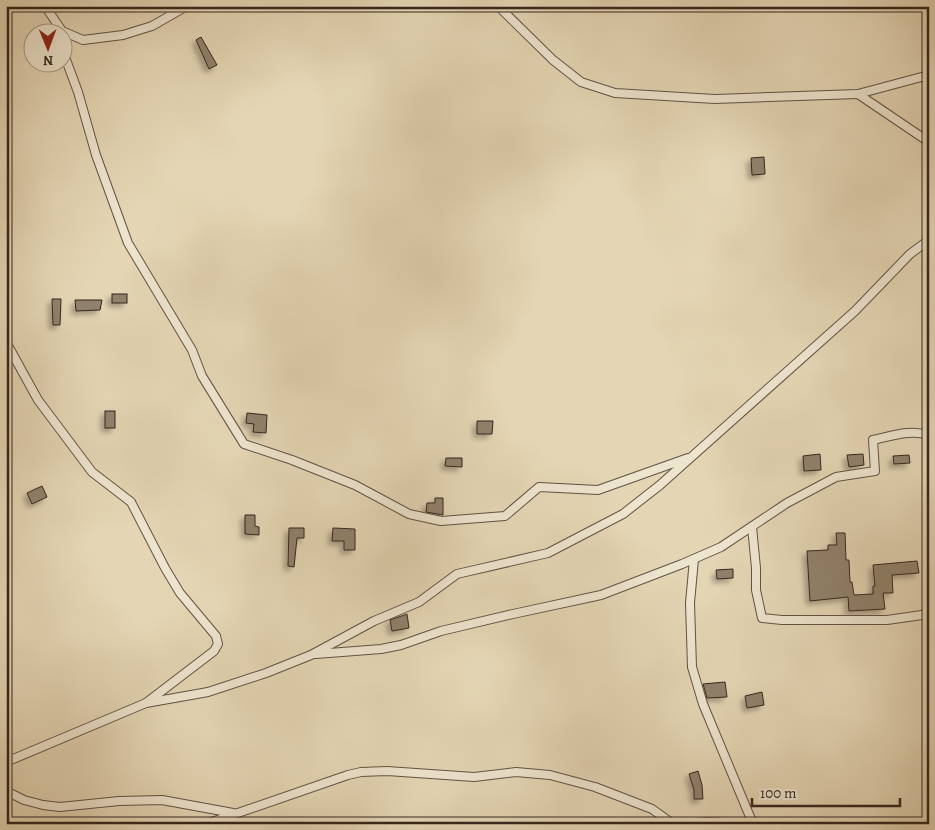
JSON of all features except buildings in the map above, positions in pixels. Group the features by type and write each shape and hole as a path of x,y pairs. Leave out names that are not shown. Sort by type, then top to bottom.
{"street":[{"path":"45,6 62,31 83,40 123,35 152,26 187,6"},
{"path":"498,6 553,60 581,82 615,93 715,99 858,94 929,75"},
{"path":"51,16 53,22"},
{"path":"71,72 96,155 128,243 192,350 202,376 244,444 292,460 355,485 409,514 441,521 505,516 539,487 598,490 692,456"},
{"path":"858,94 929,142"},
{"path":"146,702 208,692 266,673 312,655 374,621 419,602 457,574 548,553 623,514 660,485 855,311 910,254 929,240"},
{"path":"6,342 38,400 92,472 131,502 180,593 216,636 218,644 214,651 146,702 6,762"},
{"path":"312,655 381,650 495,618 601,594 721,547 788,503 836,477 875,471 873,440 906,432 929,435"},
{"path":"752,527 756,590 762,618 782,620 888,620 929,614"},
{"path":"684,824 708,822 751,824 702,704 692,667 690,603 694,559"},
{"path":"206,824 316,785 361,772 474,777 516,772 550,775 595,787 652,809 673,824"},
{"path":"6,791 24,800 60,807 119,801 162,800 235,814"}]}
